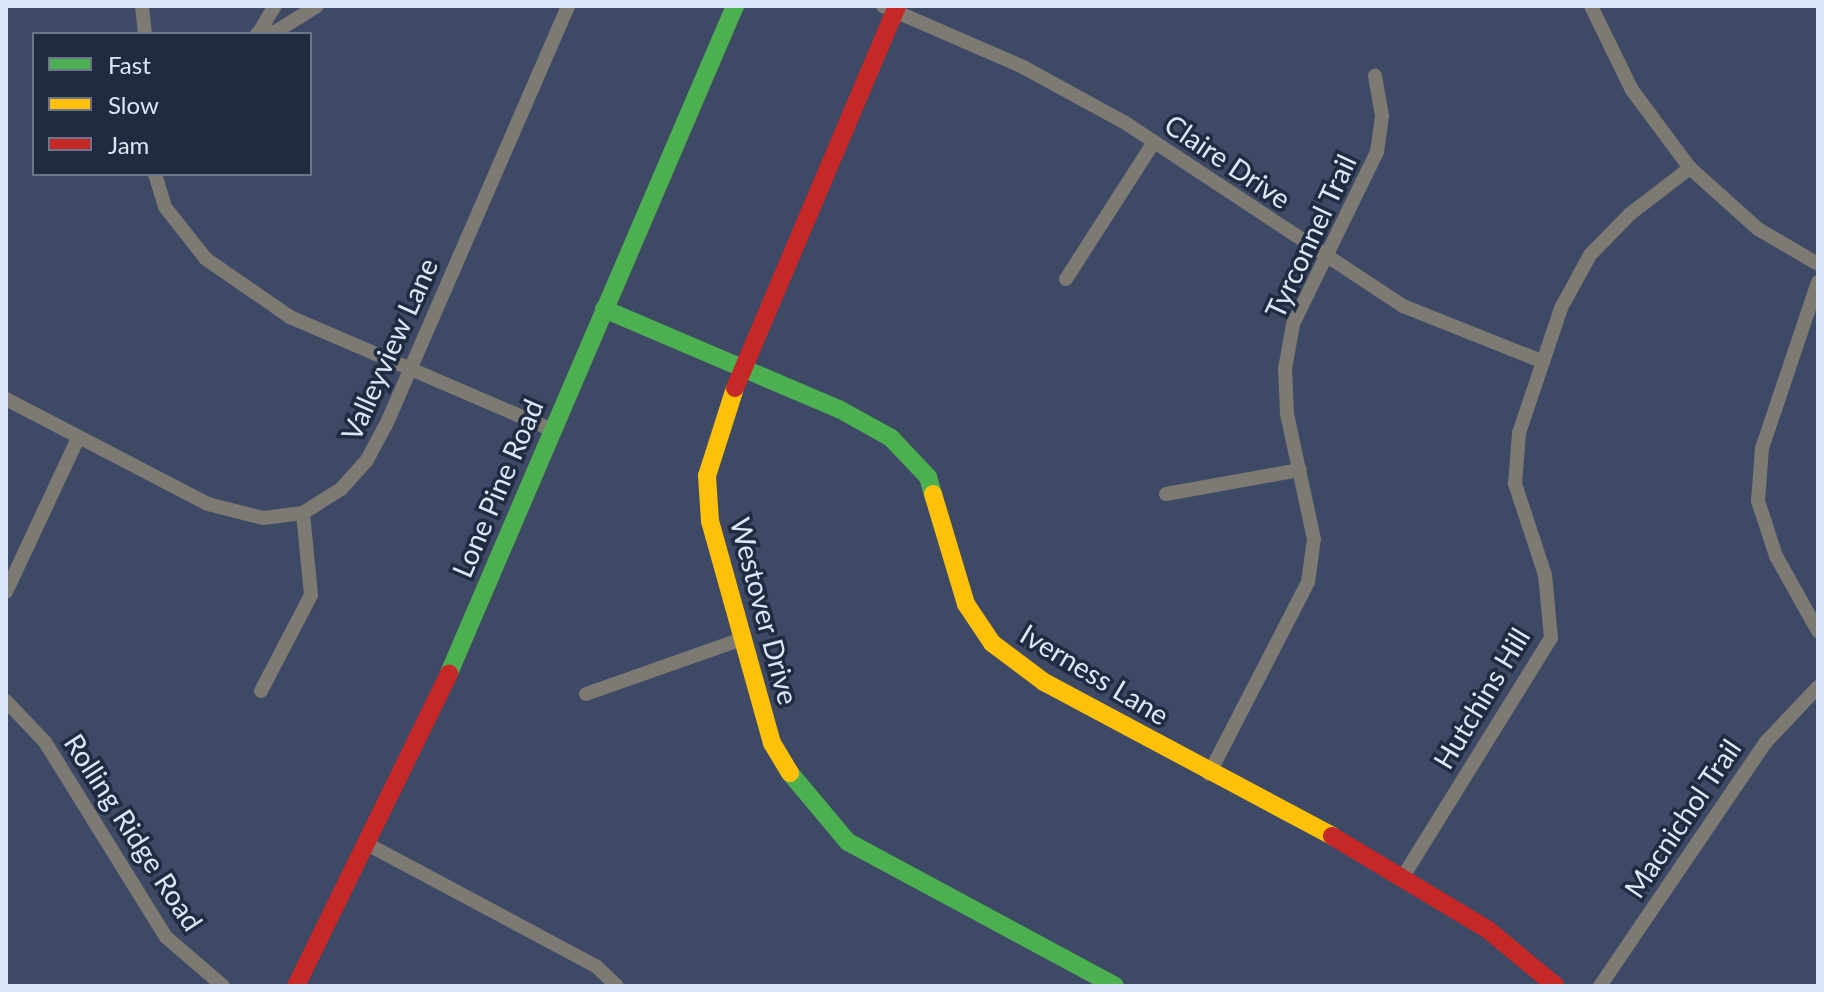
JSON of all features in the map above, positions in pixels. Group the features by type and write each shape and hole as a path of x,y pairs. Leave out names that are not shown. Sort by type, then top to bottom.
{"street":[{"path":"142,6 145,32"},
{"path":"259,32 275,6"},
{"path":"275,32 317,6"},
{"name":"Valleyview Lane","path":"303,513 341,489 367,460 412,368 568,6"},
{"name":"Lone Pine Road","path":"296,986 369,845 735,6"},
{"path":"1591,6 1632,90 1690,168 1758,229 1818,264"},
{"name":"Claire Drive","path":"892,8 1023,67 1154,142 1325,258 1403,306 1541,361"},
{"name":"Westover Drive","path":"892,8 743,369 707,476 710,521 739,640 772,743 805,798 848,842 1115,986"},
{"name":"Tyrconnel Trail","path":"1209,774 1308,582 1314,539 1285,369 1293,324 1377,152 1382,116 1375,76"},
{"path":"1066,279 1154,142"},
{"name":"Hutchins Hill","path":"1404,875 1551,638 1545,575 1515,484 1519,433 1541,361 1590,255 1630,214 1690,168"},
{"path":"156,176 165,207 206,259 290,317 552,430"},
{"path":"1818,282 1762,448 1758,501 1776,556 1818,631"},
{"name":"Iverness Lane","path":"604,309 891,438 928,477 966,604 992,643 1044,682 1209,774 1404,875 1487,929 1556,986"},
{"path":"6,399 208,504 263,518 303,513 311,595 261,691"},
{"path":"6,592 78,438"},
{"path":"1166,494 1300,470"},
{"path":"586,694 739,640"},
{"name":"Macnichol Trail","path":"1600,986 1765,743 1818,687"},
{"name":"Rolling Ridge Road","path":"6,701 45,742 166,937 223,986"},
{"path":"369,845 596,966 617,986"}],"traffic: fast":[{"path":"449,673 735,6"},
{"path":"604,309 839,409 891,438 928,477 933,494"},
{"path":"790,773 848,842 1115,986"}],"traffic: slow":[{"path":"735,388 707,476 710,521 772,743 790,773"},
{"path":"933,494 966,604 992,643 1044,682 1332,836"}],"traffic: jam":[{"path":"735,388 897,6"},
{"path":"296,986 449,673"},
{"path":"1332,836 1487,929 1556,986"}]}
